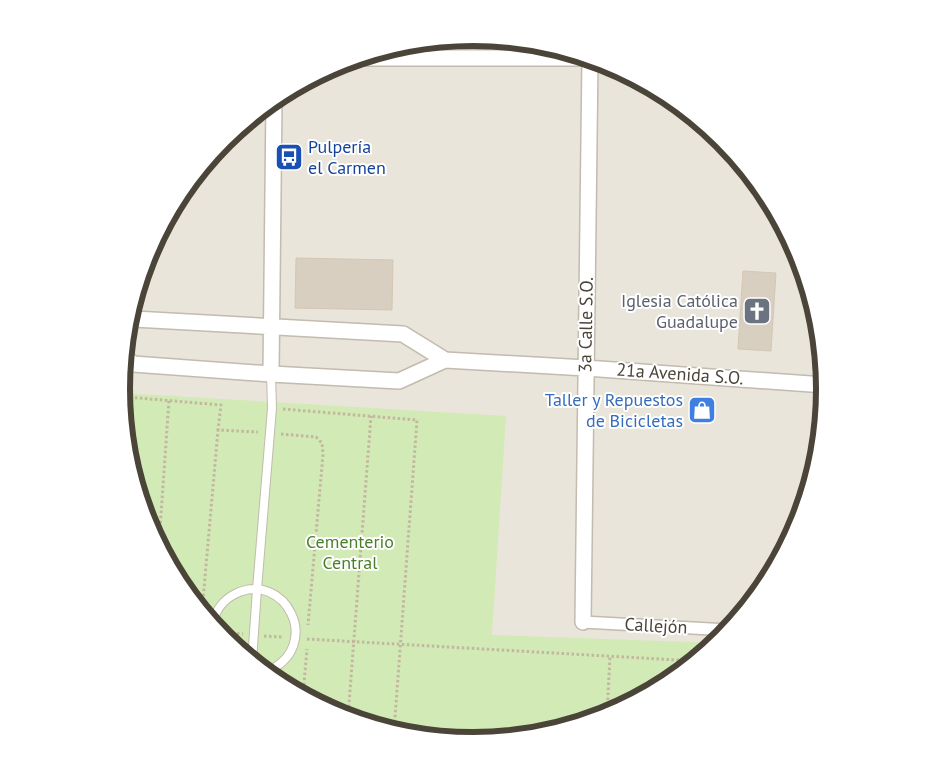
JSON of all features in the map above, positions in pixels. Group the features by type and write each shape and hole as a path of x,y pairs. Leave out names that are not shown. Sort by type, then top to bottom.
{"street":[{"path":"385,58 562,58"},
{"name":"3a Calle S.O.","path":"584,622 589,66"},
{"path":"271,374 274,111"},
{"name":"21a Avenida S.O.","path":"138,319 403,334 445,360"},
{"name":"21a Avenida S.O.","path":"131,363 271,374 399,381 445,360 817,384"},
{"name":"Callejón","path":"584,622 719,629"}],"lane":[{"path":"252,652 256,589 272,408 271,374"},
{"path":"215,616 220,607 229,598 241,591 256,589 268,592 281,599 290,610 295,624 295,638 290,653 280,665 274,668"}],"path":[{"path":"130,397 221,405 203,600"},
{"path":"160,529 169,400"},
{"path":"272,408 418,420 395,723"},
{"path":"349,710 371,416"},
{"path":"218,430 270,432 316,437 322,443 308,629"},
{"path":"295,638 684,660"},
{"path":"304,688 307,639"},
{"path":"607,706 610,656"}],"shaded area":[{"path":"474,46 518,49 584,64 645,92 700,131 732,163 759,199 791,258 805,301 814,345 816,367 817,390 814,434 799,500 771,561 732,616 700,648 664,675 605,707 562,721 518,730 496,732 474,733 429,730 363,715 302,687 247,648 215,616 188,580 156,521 142,478 133,434 131,412 130,390 133,345 148,279 176,218 215,163 247,131 283,104 342,72 385,58 429,49"}],"green space":[{"name":"Cementerio Central","path":"130,393 506,416 492,635 705,643 664,675 605,707 562,721 518,730 474,733 429,730 385,721 342,707 302,687 247,648 215,616 188,580 156,521 148,500 133,434"}],"building":[{"path":"296,258 393,260 392,310 295,308"},
{"name":"Iglesia Católica Guadalupe","path":"743,271 776,273 771,351 738,349"}],"place":[{"name":"Pulpería el Carmen","path":"289,157"},
{"name":"Iglesia Católica Guadalupe","path":"757,311"},
{"name":"Taller y Repuestos de Bicicletas","path":"702,410"}]}
